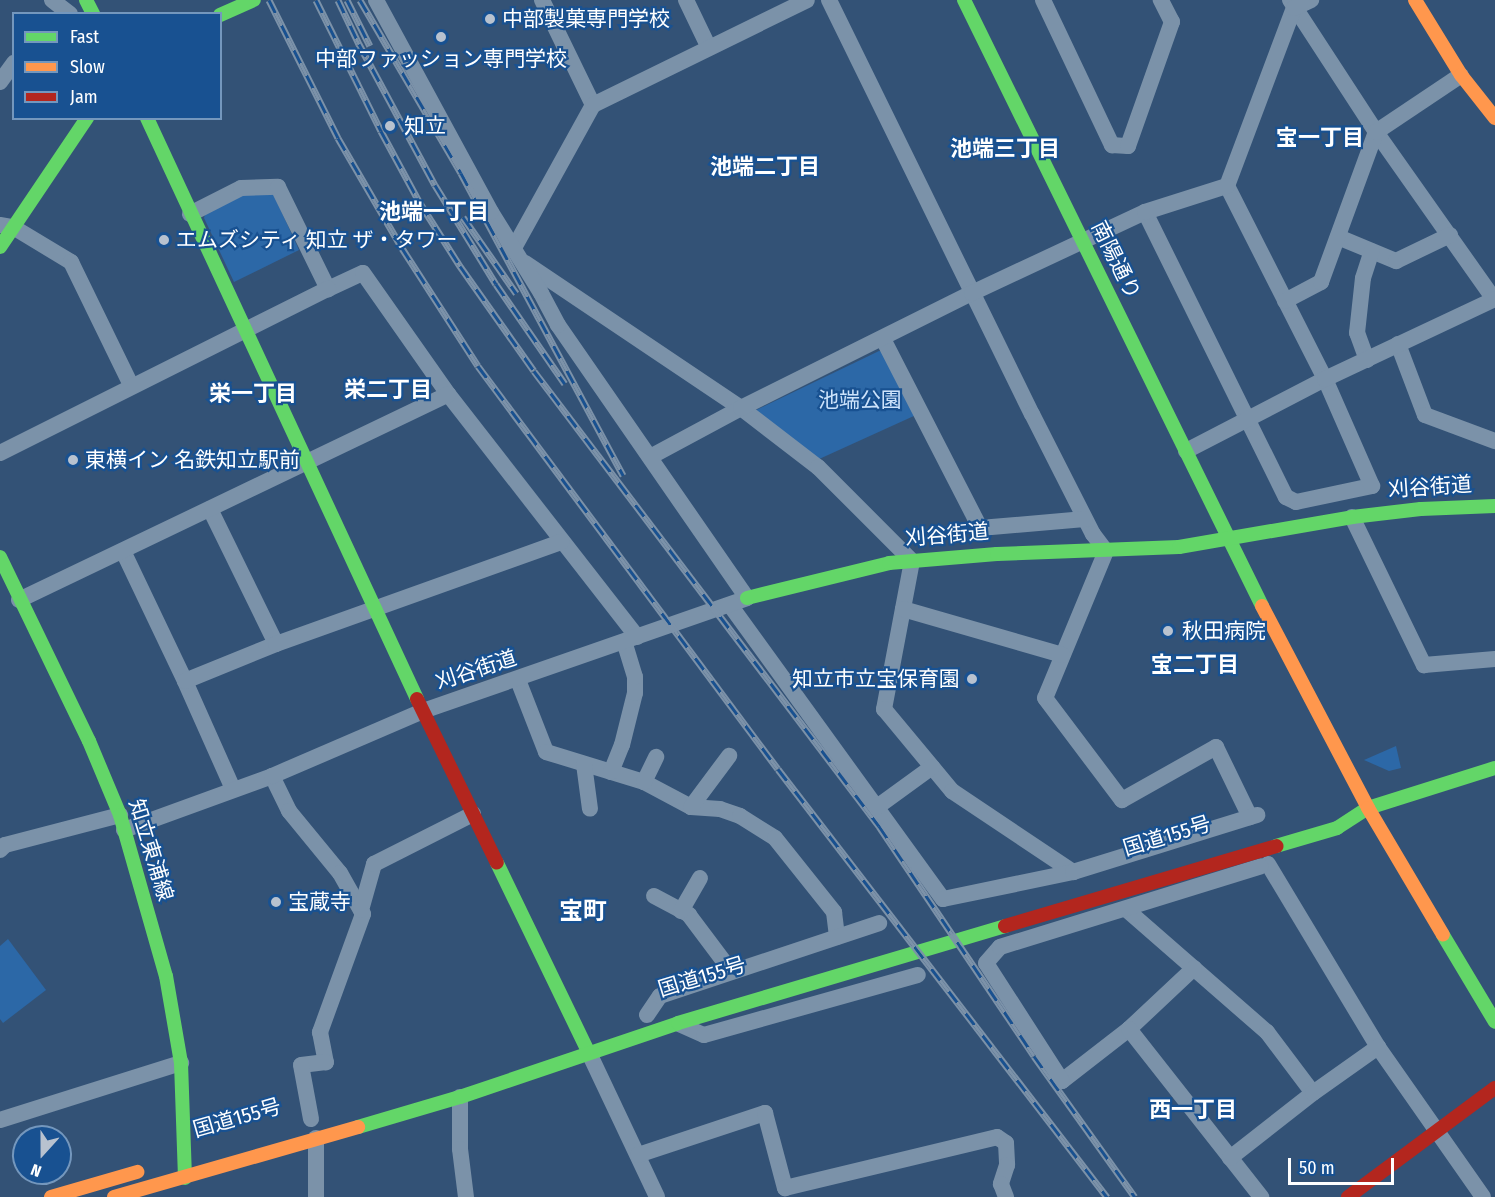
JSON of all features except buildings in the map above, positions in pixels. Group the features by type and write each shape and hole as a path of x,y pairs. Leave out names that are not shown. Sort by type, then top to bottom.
{"main road":[{"path":"228,8 254,0"},
{"name":"南陽通り","path":"964,0 1186,451 1227,540 1368,808 1495,1022"},
{"path":"1415,0 1461,75 1495,118"},
{"path":"0,247 7,226 86,120"},
{"path":"148,120 244,329 378,609 423,711 589,1053"},
{"name":"刈谷街道","path":"747,598 889,563 997,554 1179,547 1352,517 1421,509 1495,506"},
{"name":"知立東浦線","path":"2,565 89,741 122,823 166,976 181,1063 190,1153 184,1178 183,1197"},
{"name":"国道155号","path":"114,1197 460,1097 678,1023 1337,828 1368,808 1495,768"},
{"name":"国道155号","path":"1344,808 1368,808"},
{"name":"国道155号","path":"1070,880 1179,854"},
{"name":"国道155号","path":"642,1017 668,1009"},
{"path":"563,1042 598,1031"},
{"path":"1348,1197 1495,1088"},
{"name":"国道155号","path":"166,1162 190,1153"},
{"path":"51,1197 146,1169"}],"street":[{"path":"376,0 491,212 558,325 747,598"},
{"path":"542,0 593,105"},
{"path":"686,0 709,48"},
{"path":"517,254 593,105 807,0"},
{"path":"730,605 943,899 1070,880 1254,816 1216,747 1122,800 1046,698 1106,551 1085,519 829,0"},
{"path":"1043,0 1112,145 1128,146 1172,21 1161,0"},
{"path":"1292,4 1311,0"},
{"path":"1145,212 1286,497 1296,502 1372,486 1325,379 1227,186 1292,4"},
{"path":"1186,451 1325,379 1495,299 1376,132 1292,4"},
{"path":"0,82 12,66"},
{"path":"1285,301 1321,282 1376,132 1461,75"},
{"path":"650,457 741,408 884,339 972,293 1145,212 1227,186"},
{"path":"190,214 241,188 278,187 328,289"},
{"path":"7,226 71,262 131,385"},
{"path":"1338,237 1396,261 1449,235"},
{"path":"1367,360 1357,333 1363,278 1372,251"},
{"path":"517,254 741,408 818,468 912,561 884,709 952,791 1070,880"},
{"path":"0,453 131,385 363,273 448,394 561,542 631,640 635,693 622,745 611,772"},
{"path":"884,339 980,528 1085,519"},
{"path":"1398,344 1425,415 1495,441"},
{"path":"19,600 448,394"},
{"path":"210,509 276,644"},
{"path":"1352,517 1424,665 1495,659"},
{"path":"185,681 276,644 561,542"},
{"path":"123,551 233,789"},
{"name":"刈谷街道","path":"2,844 122,823 272,777 423,711 518,680 747,598"},
{"path":"903,609 1062,655"},
{"path":"518,680 546,752 644,782 691,807 720,809 740,816 775,838 834,912 837,937"},
{"path":"691,807 729,756"},
{"path":"644,782 656,757"},
{"path":"584,764 590,809"},
{"path":"877,807 932,767"},
{"path":"272,777 289,811 340,873 363,914 320,1032 326,1062 301,1065 313,1118"},
{"path":"361,910 374,864 472,814"},
{"path":"1194,968 1129,1029 1062,1081 986,963 1000,947 1127,910 1268,864 1299,853 1337,828"},
{"path":"1268,864 1378,1047 1483,1197"},
{"path":"681,911 700,878"},
{"path":"654,896 689,915 731,972"},
{"path":"1127,910 1267,1032 1313,1092"},
{"path":"642,1017 660,996 879,923"},
{"path":"678,1023 704,1035 918,975"},
{"path":"1129,1029 1261,1197"},
{"path":"1230,1158 1313,1092 1378,1047"},
{"path":"589,1053 657,1197"},
{"path":"0,1120 181,1063"},
{"path":"460,1097 460,1149 466,1197"},
{"path":"638,1155 765,1113 785,1193 997,1137 1006,1143 1007,1165 1002,1184 1006,1197"},
{"path":"315,1138 316,1197"}],"green space":[{"path":"273,193 299,250 234,282 204,218 206,211 243,195"},
{"name":"池端公園","path":"879,351 885,352 916,415 817,460 754,411"},
{"path":"1396,746 1401,768 1389,771 1364,760"},
{"path":"8,939 46,990 3,1023 0,1019 0,946"}],"railway":[{"path":"269,0 338,138 402,248 478,366 778,769 1107,1197"},
{"path":"316,0 381,131 420,203 460,266 534,371 879,826 1034,1056 1135,1197"},
{"path":"338,0 359,44 435,185 496,284 565,384"},
{"path":"347,0 370,46"},
{"path":"360,0 461,173 623,475"},
{"path":"463,217 516,293"}],"traffic: fast":[{"path":"86,0 92,12"},
{"path":"222,14 254,0"},
{"path":"964,0 1262,606"},
{"path":"0,247 86,120"},
{"path":"148,120 417,699"},
{"path":"747,598 889,563 997,554 1179,547 1352,517 1421,509 1495,506"},
{"path":"0,557 89,741 120,815 166,976 181,1063 185,1178"},
{"path":"1276,846 1337,828 1368,808 1495,768"},
{"path":"497,863 589,1053"},
{"path":"358,1127 460,1097 678,1023 1005,926"},
{"path":"1443,935 1495,1022"}],"traffic: slow":[{"path":"1415,0 1461,75 1495,118"},
{"path":"1262,606 1368,808 1443,935"},
{"path":"114,1197 358,1127"},
{"path":"51,1197 137,1172"}],"traffic: jam":[{"path":"417,699 497,863"},
{"path":"1005,926 1276,846"},
{"path":"1348,1197 1495,1088"}],"place":[{"name":"中部製菓専門学校","path":"490,19"},
{"name":"中部ファッション専門学校","path":"441,37"},
{"name":"知立","path":"390,126"},
{"name":"エムズシティ 知立 ザ・タワー","path":"164,240"},
{"name":"東横イン 名鉄知立駅前","path":"73,460"},
{"name":"秋田病院","path":"1168,631"},
{"name":"知立市立宝保育園","path":"972,679"},
{"name":"宝蔵寺","path":"276,902"}],"district":[{"name":"宝一丁目","path":"1320,138"},
{"name":"池端三丁目","path":"1005,149"},
{"name":"池端二丁目","path":"765,167"},
{"name":"池端一丁目","path":"434,212"},
{"name":"栄二丁目","path":"388,390"},
{"name":"栄一丁目","path":"253,394"},
{"name":"宝二丁目","path":"1195,665"},
{"name":"宝町","path":"583,912"},
{"name":"西一丁目","path":"1193,1110"}]}
